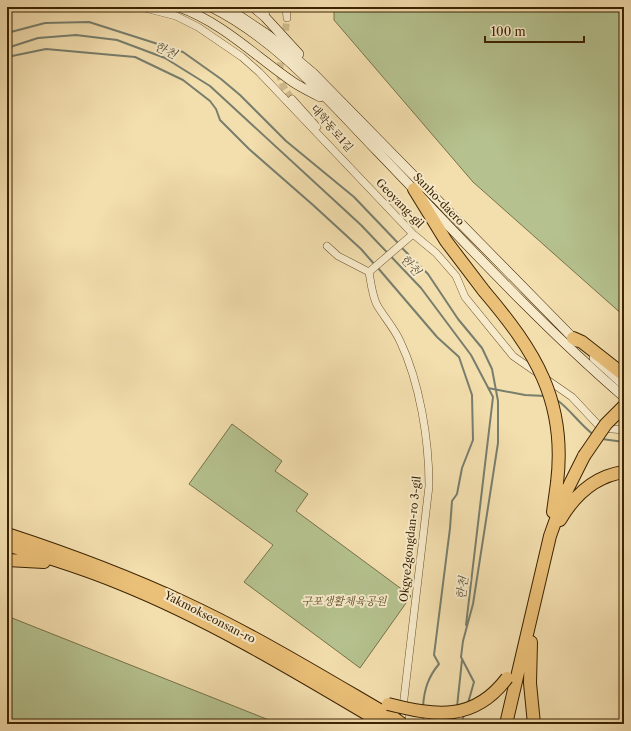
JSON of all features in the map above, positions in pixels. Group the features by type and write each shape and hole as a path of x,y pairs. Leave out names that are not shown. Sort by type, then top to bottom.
{"highway":[{"path":"414,189 446,241 484,292 520,335 539,369 549,392 554,410 559,459 550,536 512,724"},
{"path":"572,338 582,342 624,374"},
{"path":"550,536 564,494 606,424 624,406"},
{"path":"506,724 559,523 586,458 610,427 624,412"},
{"path":"559,523 573,501 585,489 604,477 624,472"},
{"name":"Yakmokseonsan-ro","path":"7,534 123,575 193,607 294,661 396,723"},
{"name":"Yakmokseonsan-ro","path":"7,545 118,582 181,610 308,679 396,723"},
{"path":"7,560 46,562 147,595"},
{"path":"294,661 347,688 388,704 436,714 458,712 475,706 489,698 507,678 528,643"},
{"path":"528,643 534,724"}],"street":[{"path":"7,9 16,7"},
{"name":"Geoyang-gil","path":"141,7 176,16 198,27 242,57 259,72 355,172 410,235 436,253 456,276 465,297 513,356 547,382 559,387 572,397 601,428 624,430"},
{"path":"179,7 200,16 230,33 294,83 330,102"},
{"path":"211,7 235,16"},
{"path":"226,7 235,16"},
{"path":"253,7 265,17 302,57 321,82"},
{"path":"265,17 266,7"},
{"path":"286,7 286,18"},
{"name":"Sanho-daero","path":"235,16 276,51 330,102 548,328 624,397"},
{"name":"Sanho-daero","path":"235,16 274,40 321,82 572,338 624,385"},
{"name":"대학동로1길","path":"292,99 355,172"},
{"path":"327,246 338,256 371,271 410,235"},
{"name":"Okgye2gongdan-ro 3-gil","path":"371,271 377,304 400,341 412,376 422,419 429,460 428,486 396,723"}],"green space":[{"path":"334,7 624,7 624,316 473,182 334,20"},
{"name":"구포생활체육공원","path":"232,424 282,461 275,471 308,494 296,511 411,596 360,668 244,582 273,545 189,484"},
{"path":"7,616 279,724 7,724"}],"waterway":[{"path":"7,33 45,23 89,22 183,52 221,79 240,95 286,141 354,197 398,243"},
{"name":"한천","path":"7,48 38,38 76,35 117,40 165,58 210,86 361,225 421,288 471,355 493,397 466,625"},
{"path":"7,59 12,56 46,49 135,57 183,80 210,101 216,109 220,120 249,149 361,249 375,265"},
{"path":"401,247 428,274 458,319 482,348 492,369 498,401 498,443 473,604 463,641 461,657 474,682 468,703"},
{"path":"378,268 437,337 459,357 472,395 473,440 462,468 457,494 452,501 434,655 439,664 427,684 423,707"},
{"path":"488,388 525,395 545,396"},
{"path":"557,400 594,435"},
{"path":"602,439 624,442"},
{"name":"한천","path":"457,707 462,660"},
{"path":"423,715 423,724"},
{"name":"한천","path":"454,724 456,715"},
{"path":"461,724 464,715"}],"tunnel":[{"path":"284,41 287,18"},
{"path":"282,52 280,66 281,82 292,99"}]}
